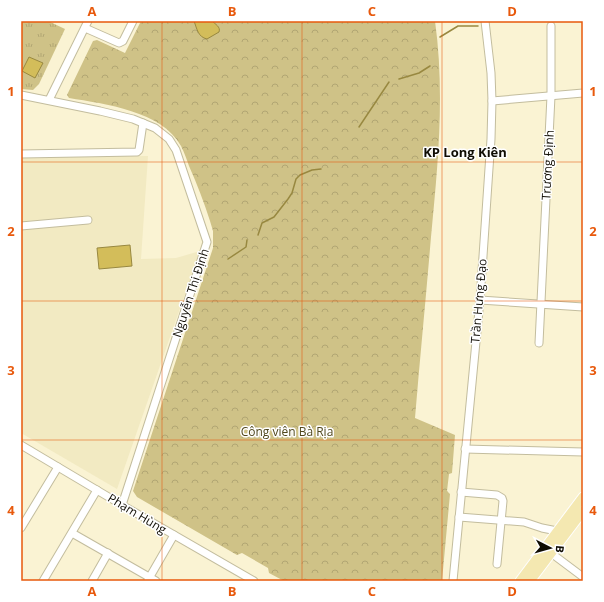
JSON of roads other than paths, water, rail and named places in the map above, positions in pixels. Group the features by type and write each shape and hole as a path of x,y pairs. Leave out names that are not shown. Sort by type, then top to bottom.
{"main road":[{"path":"520,581 583,497"},
{"path":"530,581 583,511"}],"street":[{"path":"49,100 87,24 119,43 123,41 133,21"},
{"name":"Trần Hưng Đạo","path":"453,581 480,300 491,140 491,73 485,21"},
{"name":"Trương Định","path":"539,344 551,96 551,26"},
{"path":"492,101 583,93"},
{"name":"Nguyễn Thị Định","path":"21,95 100,111 143,123 155,128 169,140 176,150 207,242 122,505"},
{"path":"21,154 137,152 139,150 143,123"},
{"path":"21,226 88,220"},
{"path":"480,300 583,308"},
{"name":"Phạm Hùng","path":"21,445 174,536 254,581"},
{"path":"465,449 583,452"},
{"path":"21,528 58,467"},
{"path":"43,581 97,490"},
{"path":"461,492 500,496 503,501 497,564"},
{"path":"459,517 524,522 557,531"},
{"path":"72,533 151,580 174,536"},
{"path":"551,553 583,576"},
{"path":"92,581 108,554"}],"waterway":[{"path":"440,37 458,26 478,26"},
{"path":"399,79 419,73 430,66"},
{"path":"359,127 389,82"},
{"path":"258,235 262,223 274,217 288,199 292,193 296,179 300,175 312,170 321,169"},
{"path":"228,259 246,247 247,240"}],"district":[{"name":"KP Long Kiên","path":"465,152"}],"park label":[{"name":"Công viên Bà Rịa","path":"287,432"}]}
